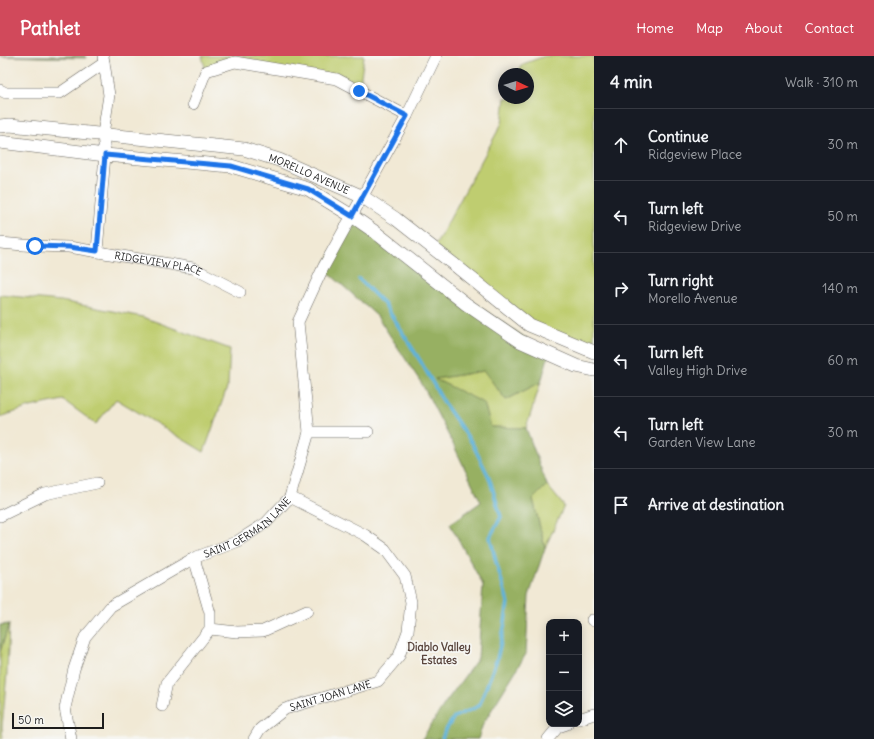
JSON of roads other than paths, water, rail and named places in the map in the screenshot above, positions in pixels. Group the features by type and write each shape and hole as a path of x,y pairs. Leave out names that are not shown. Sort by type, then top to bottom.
{"street":[{"name":"SAINT GERMAIN LANE","path":"71,739 65,708 74,669 85,637 111,606 194,558 236,542 266,523 290,497 309,432 298,322 323,268 407,116 436,56"},
{"path":"0,90 6,93 60,93 104,60 110,95 103,134 105,155 97,251"},
{"path":"193,104 206,71 235,62 337,79 407,116"},
{"name":"MORELLO AVENUE","path":"0,126 103,134 244,149 279,160 363,197 456,266 529,325 594,352"},
{"name":"MORELLO AVENUE","path":"0,142 105,155 231,166 308,189 375,232 466,304 520,341 576,366 594,370"},
{"name":"RIDGEVIEW PLACE","path":"0,243 69,247 193,268 240,292"},
{"path":"309,432 368,432"},
{"path":"0,516 45,494 97,484"},
{"name":"SAINT JOAN LANE","path":"254,739 260,729 285,709 378,681 399,656 408,631 411,602 405,576 385,549 365,535 290,497"},
{"path":"162,706 167,683 210,630 210,613 194,558"},
{"path":"210,630 237,632 263,631 306,611"},
{"path":"582,719 594,714"},
{"path":"548,739 558,727"}],"waterway":[{"path":"359,279 385,305 421,362 444,403 472,443 489,477 501,517 490,537 508,602 497,659 479,706 454,717 442,739"}],"district":[{"name":"Diablo Valley Estates","path":"439,653"}]}
